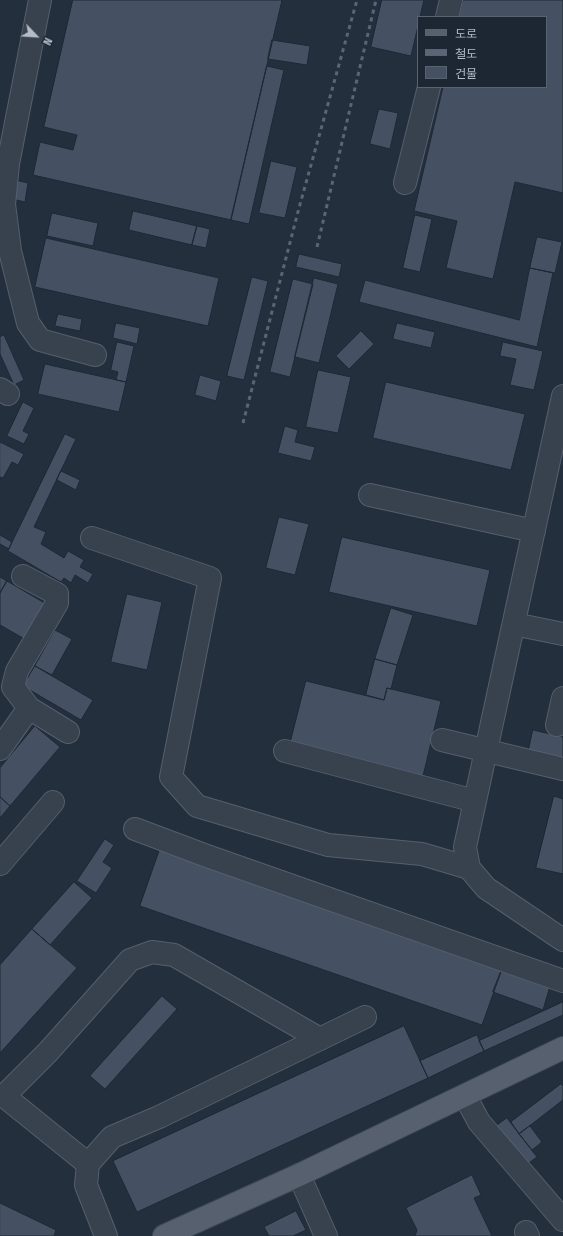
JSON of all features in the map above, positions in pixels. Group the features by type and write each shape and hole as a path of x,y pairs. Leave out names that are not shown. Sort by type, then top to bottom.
{"main road":[{"path":"164,1236 299,1175 466,1096 561,1054"}],"street":[{"path":"40,0 8,164 4,204 10,251 28,323 40,340 95,355"},
{"path":"447,16 451,0"},
{"path":"405,183 429,88"},
{"path":"563,396 465,847 469,868 486,888 563,940"},
{"path":"370,495 534,531"},
{"path":"92,538 210,578 171,777 197,806 328,845 422,854 469,868"},
{"path":"23,576 57,594 57,603 17,671 13,687 29,708 68,732"},
{"path":"514,624 563,634"},
{"path":"557,725 563,698"},
{"path":"0,749 29,708"},
{"path":"442,740 563,769"},
{"path":"285,751 475,800"},
{"path":"0,864 53,802"},
{"path":"136,829 563,981"},
{"path":"88,1164 4,1096 48,1052 130,960 152,952 174,955 320,1039"},
{"path":"106,1236 86,1185 88,1164 112,1137 159,1117 365,1017"},
{"path":"466,1096 478,1122 563,1220"},
{"path":"299,1175 326,1236"}],"building":[{"path":"73,0 282,0 231,220 33,175 40,142 73,150 77,135 44,127"},
{"path":"382,0 424,0 420,16 417,16 417,30 411,56 371,47"},
{"path":"463,0 563,0 563,193 515,182 493,279 446,268 457,221 414,211 443,88 547,88 547,16 459,16"},
{"path":"272,40 310,46 307,65 268,59"},
{"path":"267,66 284,70 249,224 231,220"},
{"path":"379,109 398,113 390,149 370,144"},
{"path":"271,161 297,167 285,218 259,213"},
{"path":"15,180 28,183 25,202 12,199"},
{"path":"133,211 197,226 192,245 129,230"},
{"path":"52,213 98,223 93,246 47,236"},
{"path":"415,215 432,219 420,272 403,268"},
{"path":"197,226 210,229 206,248 192,245"},
{"path":"537,237 562,242 555,273 530,268"},
{"path":"46,238 219,278 208,326 35,287"},
{"path":"299,254 342,264 339,277 296,267"},
{"path":"530,268 553,273 537,347 359,302 365,280 519,320"},
{"path":"252,277 268,281 244,380 227,376"},
{"path":"314,278 338,284 319,363 295,357"},
{"path":"293,279 313,284 290,377 270,372"},
{"path":"58,314 82,319 80,331 55,326"},
{"path":"116,323 140,328 137,344 113,338"},
{"path":"397,323 435,332 431,348 393,339"},
{"path":"361,331 374,344 349,369 336,356"},
{"path":"4,335 24,380 14,385 0,354 0,337"},
{"path":"117,342 134,346 126,382 116,380 118,372 111,370"},
{"path":"503,342 543,351 534,390 510,385 516,359 500,356"},
{"path":"45,364 126,382 119,412 38,394"},
{"path":"318,370 351,377 338,433 306,427"},
{"path":"200,375 221,381 216,401 195,395"},
{"path":"386,382 525,414 511,470 373,438"},
{"path":"23,402 34,408 23,431 29,434 24,444 7,436"},
{"path":"285,426 298,430 295,442 315,447 311,461 278,453"},
{"path":"65,434 76,439 34,527 46,532 41,544 64,558 68,551 84,560 80,567 93,574 88,583 75,575 71,583 64,578 61,582 8,551"},
{"path":"0,442 24,454 18,465 12,462 3,478 0,477"},
{"path":"61,471 80,480 76,490 57,480"},
{"path":"279,517 309,524 295,575 266,568"},
{"path":"0,535 12,542 9,549 0,544"},
{"path":"342,537 490,570 477,626 329,592"},
{"path":"0,577 7,581 0,593"},
{"path":"7,581 48,605 28,641 0,625 0,593"},
{"path":"127,594 162,602 147,670 111,662"},
{"path":"391,608 413,615 397,665 375,659"},
{"path":"55,630 72,639 52,675 35,666"},
{"path":"375,659 397,665 391,689 387,688 384,700 366,695"},
{"path":"35,666 93,700 81,720 23,686"},
{"path":"306,681 384,700 387,688 441,701 423,776 290,744"},
{"path":"35,726 60,747 10,806 0,797 0,768"},
{"path":"533,730 563,737 563,761 528,753"},
{"path":"554,796 563,799 563,874 536,868"},
{"path":"0,797 10,806 0,818"},
{"path":"105,839 114,845 103,862 112,868 96,893 77,881"},
{"path":"160,849 502,969 482,1025 140,906"},
{"path":"74,882 92,898 50,945 32,929"},
{"path":"32,929 77,968 0,1053 0,965"},
{"path":"502,969 550,986 543,1010 493,992"},
{"path":"162,996 177,1009 105,1089 90,1076"},
{"path":"563,1002 563,1015 484,1051 479,1041"},
{"path":"404,1026 428,1078 137,1212 113,1161"},
{"path":"477,1035 484,1051 428,1078 420,1061"},
{"path":"561,1084 563,1086 563,1100 519,1134 511,1122"},
{"path":"507,1118 537,1157 526,1165 496,1126"},
{"path":"530,1126 542,1142 532,1150 519,1134"},
{"path":"472,1175 481,1195 474,1198 492,1236 415,1236 417,1230 406,1208"},
{"path":"0,1203 56,1230 54,1236 0,1236"},
{"path":"296,1211 306,1230 293,1236 269,1236 264,1227"}],"railway":[{"path":"243,423 299,208 357,0"},
{"path":"317,247 376,0"}]}
